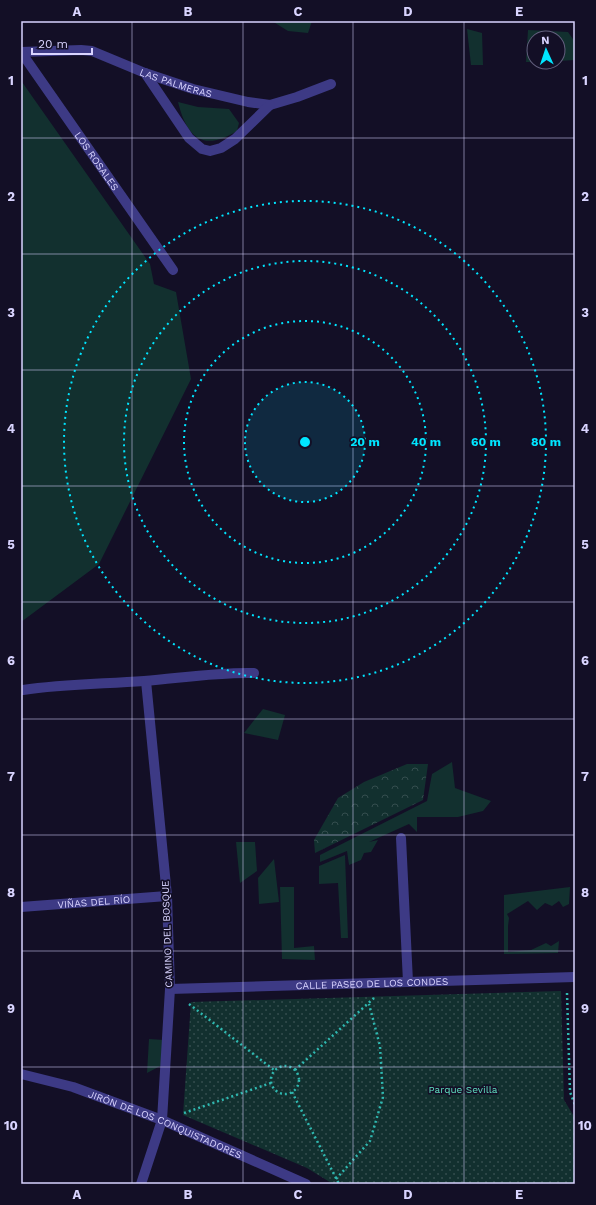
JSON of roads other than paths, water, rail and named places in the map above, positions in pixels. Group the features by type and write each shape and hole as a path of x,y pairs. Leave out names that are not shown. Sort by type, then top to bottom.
{"street":[{"name":"LAS PALMERAS","path":"21,52 92,51 145,73 216,95 270,105 297,97 331,84"},
{"name":"LOS ROSALES","path":"21,52 173,270"},
{"path":"145,73 189,138 202,150 210,151 221,148 235,139 270,105"},
{"path":"23,690 52,685 146,681 224,672 254,673"},
{"name":"CAMINO DEL BOSQUE","path":"141,1184 162,1120 170,989 167,896 146,681"},
{"path":"401,838 408,982"},
{"name":"VIÑAS DEL RÍO","path":"21,907 167,896"},
{"name":"CALLE PASEO DE LOS CONDES","path":"170,989 571,977"},
{"name":"JIRÓN DE LOS CONQUISTADORES","path":"21,1074 73,1087 162,1120 306,1184"}],"park label":[{"name":"Parque Sevilla","path":"463,1089"}]}
